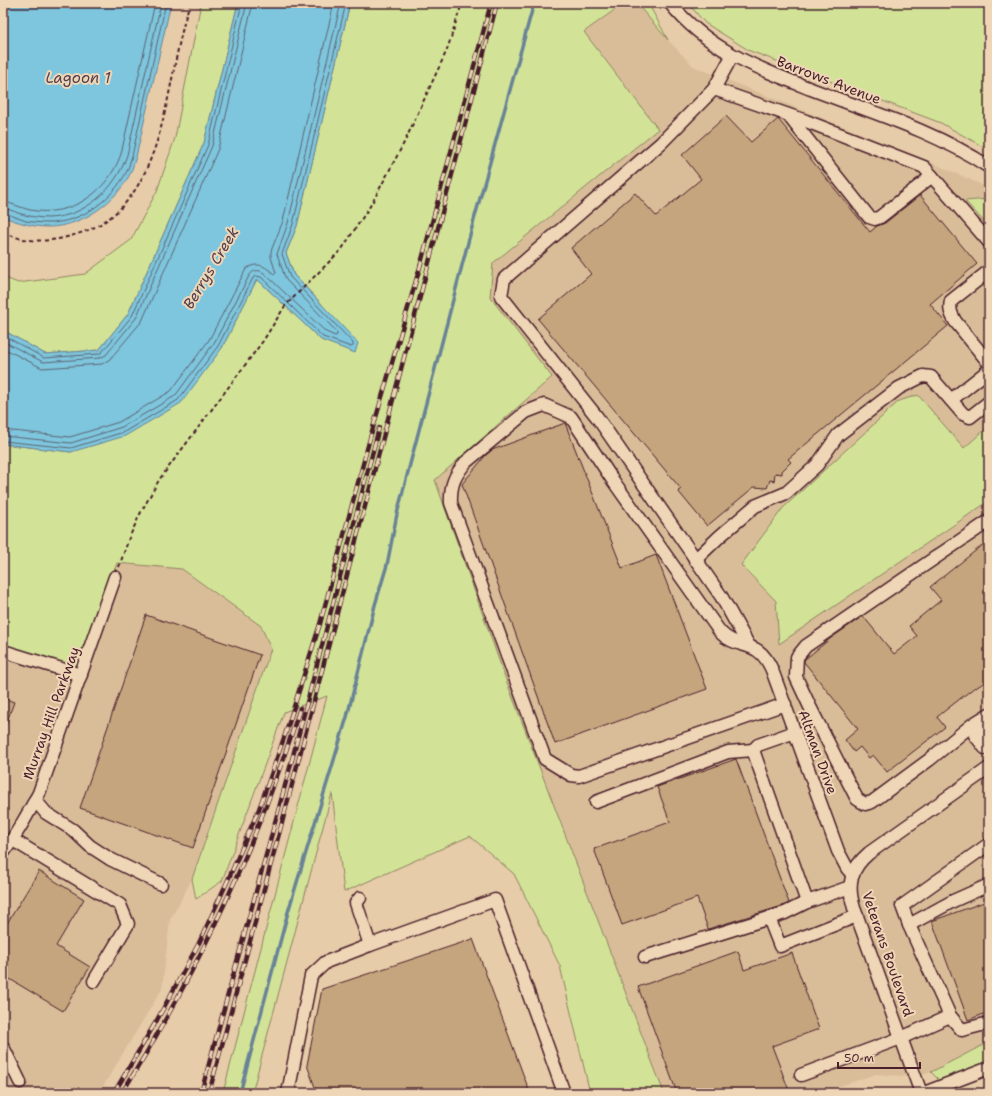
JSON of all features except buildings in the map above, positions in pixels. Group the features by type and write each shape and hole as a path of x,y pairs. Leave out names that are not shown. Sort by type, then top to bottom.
{"street":[{"name":"Barrows Avenue","path":"670,3 698,31 732,56 755,67 952,145 989,167"},
{"path":"732,56 714,88 660,143 504,279 502,296 597,417 721,596 749,646"},
{"path":"714,88 787,114 924,167 989,242"},
{"path":"787,114 869,217 875,219 880,217 932,176"},
{"path":"989,271 951,301 949,308 950,314 954,321 989,363"},
{"path":"951,400 989,370"},
{"path":"695,560 755,506 786,493 817,465 838,435 899,388 923,376 931,377 963,414 970,417 989,402"},
{"path":"749,646 729,639 720,632 614,482 571,417 544,405 526,412 466,462 459,471 451,490 451,503 545,759 570,775 579,776 785,704"},
{"path":"989,521 806,646 797,657 796,677 857,799 865,804 872,802 989,714"},
{"name":"Murray Hill Parkway","path":"3,853 13,840 35,800 115,577"},
{"name":"Altman Drive","path":"749,646 757,649 768,661 838,851 847,868 851,881"},
{"path":"3,651 80,676"},
{"path":"974,726 984,729 989,734"},
{"path":"974,726 975,735 985,748 989,748"},
{"path":"596,802 728,752 753,750 758,745 795,732"},
{"path":"753,750 807,902"},
{"name":"Veterans Boulevard","path":"920,1093 857,916 852,900 851,881 860,863 869,853 989,768"},
{"path":"35,800 46,813 73,830 90,846 110,859 162,884"},
{"path":"13,840 120,905 128,924 94,981"},
{"path":"989,844 902,906 950,1016 962,1030 989,1023"},
{"path":"645,957 785,913 851,881"},
{"path":"909,925 952,901 989,885"},
{"path":"360,898 356,903 370,945"},
{"path":"288,1093 311,976 326,962 495,900 564,1093"},
{"path":"769,918 780,946 857,916"},
{"path":"801,1075 901,1038 950,1016"},
{"path":"3,1048 20,1082"},
{"path":"924,1093 989,1068"}],"path":[{"path":"3,234 23,239 45,240 68,238 96,228 115,214 126,202 141,179 154,153 176,61 182,24 190,3"},
{"path":"115,577 135,525 159,480 263,341 285,306 342,249 372,203 405,141 447,50 462,3"}],"shaded area":[{"path":"624,3 636,3 693,66 928,161 989,188 989,199 966,201 989,227 989,426 964,448 918,395 741,565 776,601 779,643 989,501 989,1042 931,1072 915,1077 876,1074 820,1093 664,1093 506,680 435,480 552,377 489,297 493,263 658,129 584,32"},
{"path":"117,563 182,569 261,626 271,649 192,879 170,920 162,989 99,1093 3,1093 3,656 74,681"}],"green space":[{"path":"201,3 238,3 204,143 128,314 99,350 45,354 3,330 3,277 18,283 85,274 131,240 157,191 175,138"},
{"path":"350,3 624,3 584,32 658,129 493,263 490,297 552,377 435,480 506,680 664,1093 590,1093 560,966 514,874 470,836 344,892 332,793 252,1093 223,1093 327,696 284,712 222,881 196,899 192,879 271,649 261,626 182,569 117,563 74,681 3,656 3,444 71,452 222,348 257,279 321,340 355,352 320,302 294,275 286,253 297,226"},
{"path":"636,3 648,3 668,40"},
{"path":"688,3 989,3 989,150 941,123 750,51 705,23"},
{"path":"989,199 989,227 965,201"},
{"path":"918,395 964,448 989,426 989,501 779,644 776,601 741,565 783,508 899,401"},
{"path":"989,1042 989,1064 942,1083 931,1072"}],"water":[{"name":"Lagoon 1","path":"3,3 171,3 136,157 131,172 125,183 107,203 97,211 73,223 60,226 42,227 25,224 3,217"},
{"name":"Berrys Creek","path":"238,3 350,3 297,226 286,253 294,275 358,343 355,353 321,340 257,279 222,348 181,403 125,436 71,452 3,444 3,330 45,354 99,350 128,314 204,143"}],"waterway":[{"path":"240,1093 288,912 347,717 375,605 387,565 397,514 471,231 534,3"}],"railway":[{"path":"114,1093 157,1020 199,943 259,809 286,732 320,624 370,438 420,267 491,3"},
{"path":"209,1093 283,819 497,3"},
{"path":"201,1093 289,771 379,428"},
{"path":"122,1093 176,1001 223,906 245,858 265,808 300,708"}]}
